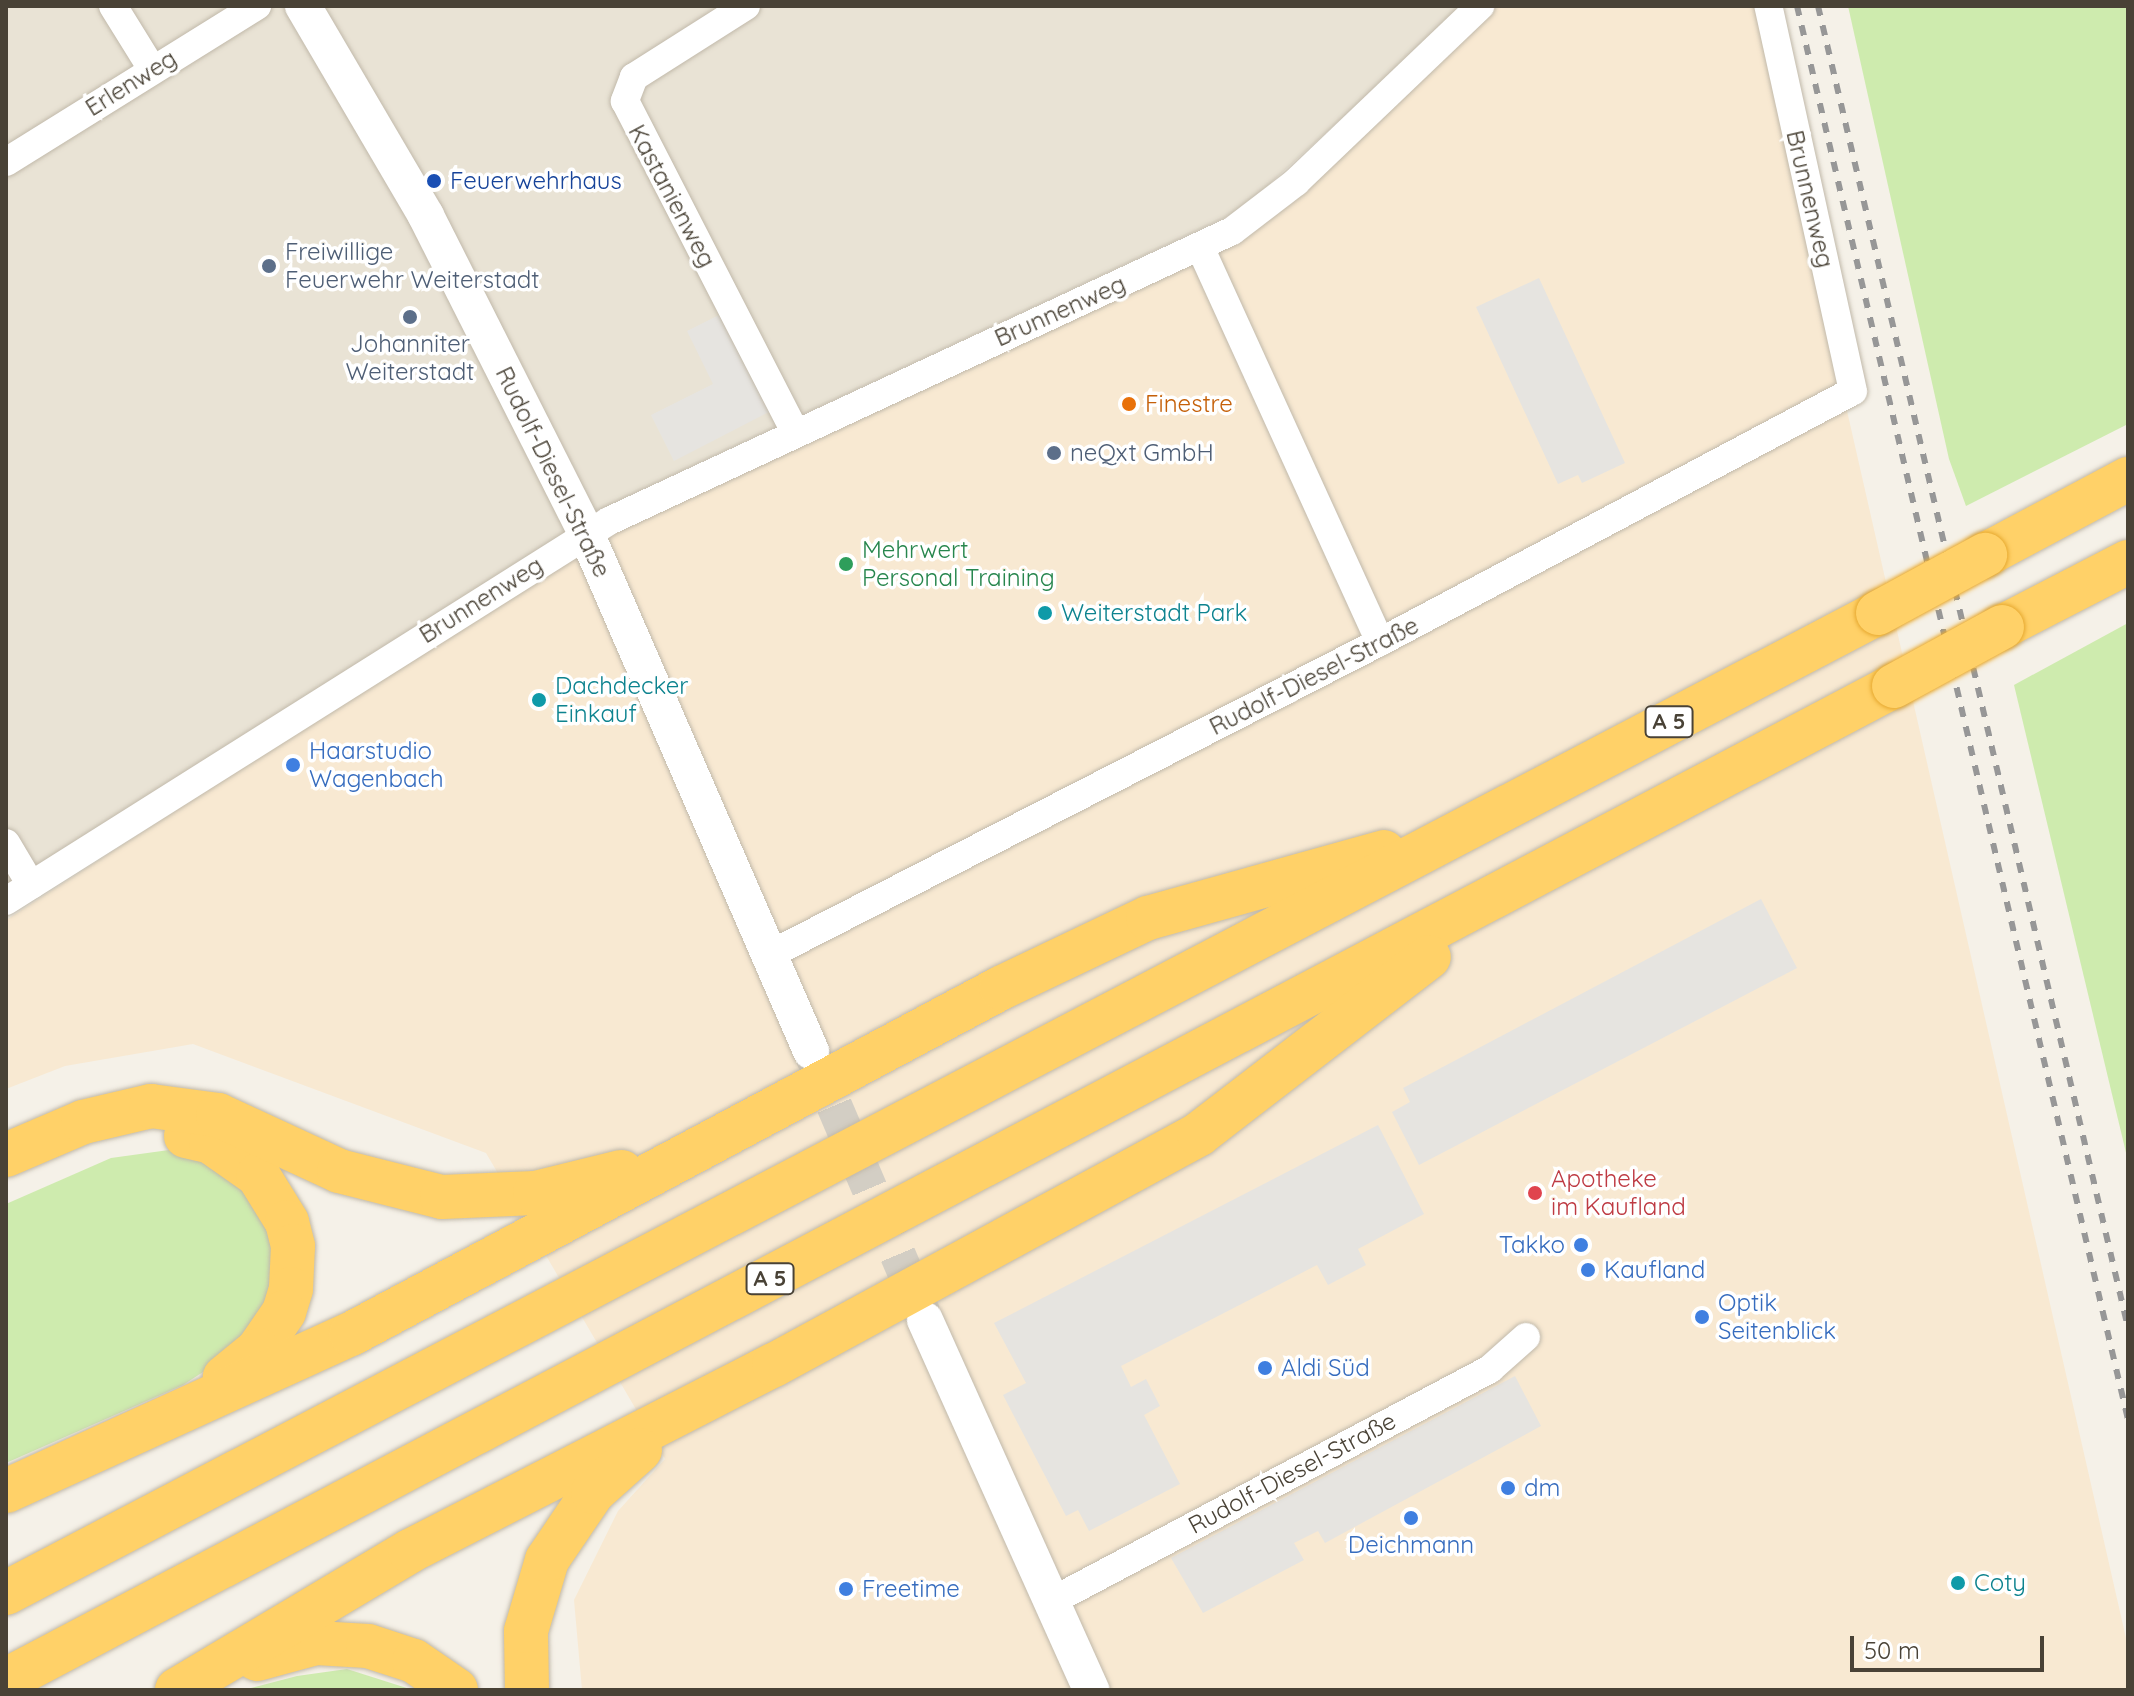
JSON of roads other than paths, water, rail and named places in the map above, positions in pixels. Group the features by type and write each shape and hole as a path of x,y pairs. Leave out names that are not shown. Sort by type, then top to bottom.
{"highway":[{"name":"A 5","path":"6,1593 1878,613 2128,479"},
{"name":"A 5","path":"6,1680 1534,878 2128,562"},
{"path":"6,1491 351,1334 1001,988 1148,918 1199,900 1460,832"},
{"name":"A 5","path":"179,1690 410,1551 774,1365 1199,1134 1534,878"},
{"path":"6,1155 121,1110 186,1107 218,1115 339,1171 397,1190 489,1198 535,1193 622,1172 754,1120"},
{"path":"6,1186 112,1142 171,1134 211,1142 235,1155 258,1175 287,1222 291,1289 284,1312 258,1350 208,1388 114,1441"},
{"name":"A 5","path":"527,1690 526,1631 535,1595 553,1548 577,1511 634,1455 774,1365"},
{"path":"179,1690 286,1649 343,1642 414,1661 456,1690"}],"street":[{"path":"113,6 152,69"},
{"name":"Erlenweg","path":"6,162 257,6"},
{"name":"Rudolf-Diesel-Straße","path":"303,6 426,216 586,533 811,1051"},
{"name":"Kastanienweg","path":"746,6 634,77 625,101 795,432"},
{"name":"Brunnenweg","path":"6,901 586,533 795,432 1200,247 1279,197 1480,6"},
{"name":"Brunnenweg","path":"1768,6 1853,391"},
{"path":"1200,247 1380,642"},
{"name":"Rudolf-Diesel-Straße","path":"771,954 1380,642 1853,391"},
{"path":"6,843 31,885"},
{"path":"925,1320 1091,1690"},
{"name":"Rudolf-Diesel-Straße","path":"1052,1601 1490,1369 1526,1337"}],"tunnel":[{"path":"813,1056 923,1314"}],"railway":[{"path":"1797,6 2128,1420"},
{"path":"1818,6 2128,1328"}],"place":[{"name":"Feuerwehrhaus","path":"434,181"},
{"name":"Freiwillige Feuerwehr Weiterstadt","path":"269,266"},
{"name":"Johanniter Weiterstadt","path":"410,317"},
{"name":"Finestre","path":"1129,404"},
{"name":"neQxt GmbH","path":"1054,453"},
{"name":"Mehrwert Personal Training","path":"846,564"},
{"name":"Weiterstadt Park","path":"1045,613"},
{"name":"Dachdecker Einkauf","path":"539,700"},
{"name":"Haarstudio Wagenbach","path":"293,765"},
{"name":"Apotheke im Kaufland","path":"1535,1193"},
{"name":"Takko","path":"1581,1245"},
{"name":"Kaufland","path":"1588,1270"},
{"name":"Optik Seitenblick","path":"1702,1317"},
{"name":"Aldi Süd","path":"1265,1368"},
{"name":"dm","path":"1508,1488"},
{"name":"Deichmann","path":"1411,1518"},
{"name":"Coty","path":"1958,1583"},
{"name":"Freetime","path":"846,1589"}]}
